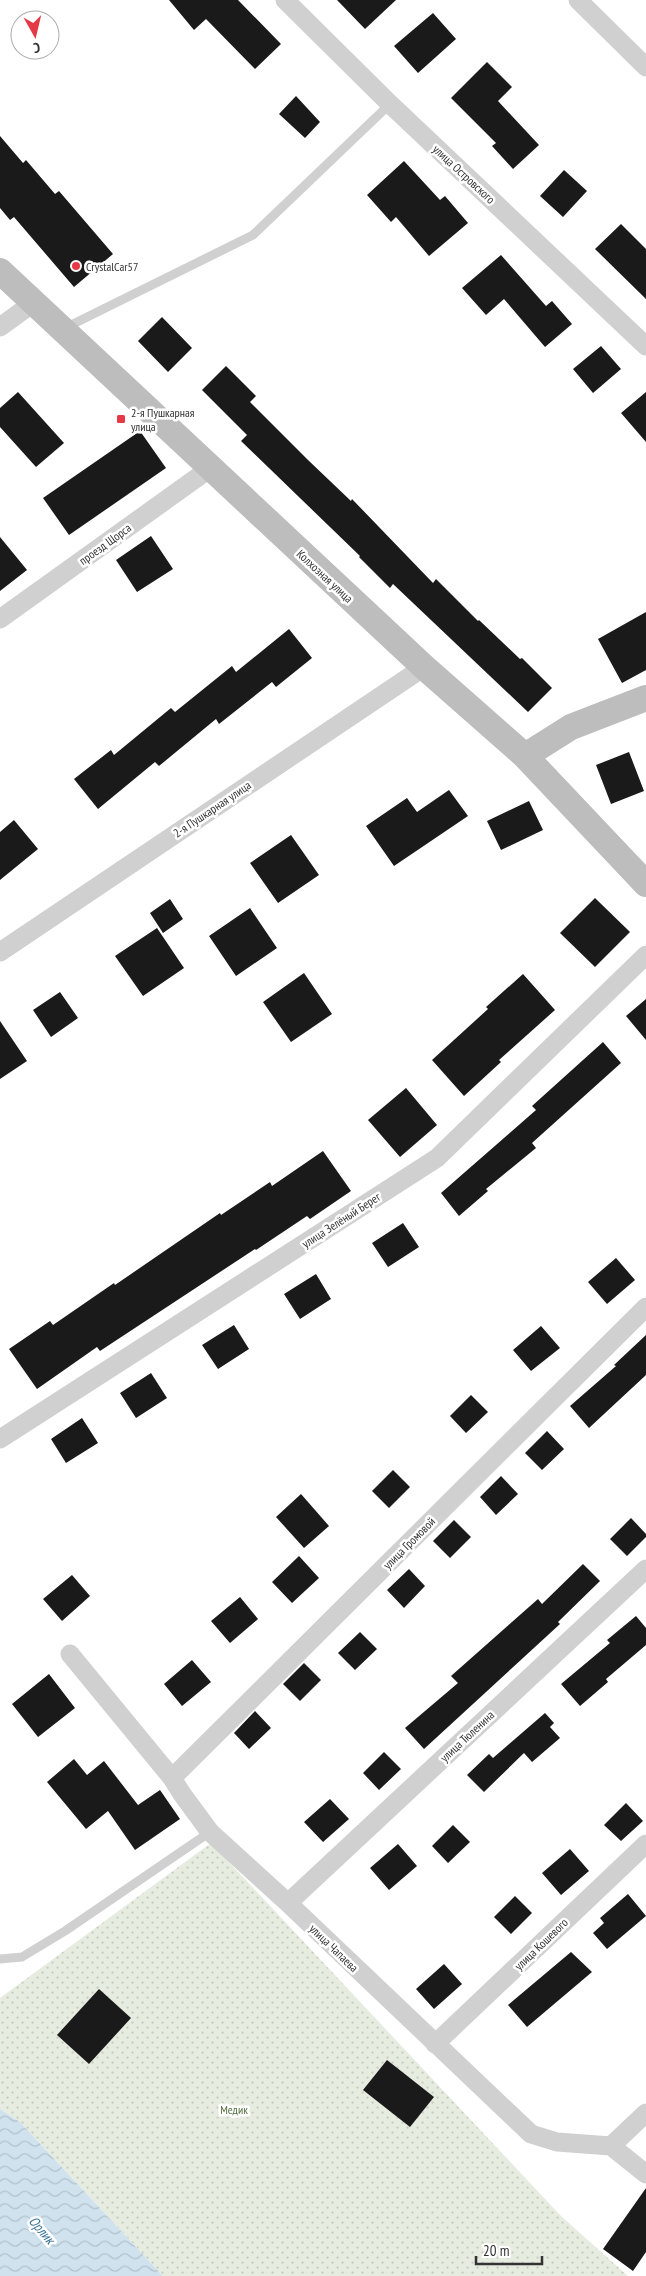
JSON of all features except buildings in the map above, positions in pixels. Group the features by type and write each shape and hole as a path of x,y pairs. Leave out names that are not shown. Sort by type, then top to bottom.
{"main road":[{"name":"Колхозная улица","path":"0,271 424,667 525,756 646,884"},
{"path":"525,756 571,727 646,698"}],"street":[{"name":"улица Островского","path":"285,0 390,104 646,346"},
{"path":"578,0 646,67"},
{"path":"0,327 33,303"},
{"name":"проезд Щорса","path":"0,619 210,469"},
{"name":"2-я Пушкарная улица","path":"0,952 424,667"},
{"name":"улица Зелёный Берег","path":"0,1439 437,1158 646,955"},
{"name":"улица Громовой","path":"172,1778 646,1307"},
{"name":"улица Тюленина","path":"288,1903 646,1569"},
{"name":"улица Чапаева","path":"70,1654 172,1778 210,1832 288,1903 532,2134 557,2142 611,2146"},
{"name":"улица Кошевого","path":"435,2044 646,1844"},
{"path":"646,2113 611,2146 646,2174"}],"lane":[{"path":"61,330 252,235 390,104"},
{"path":"0,1959 22,1957 65,1931 210,1832"}],"green space":[{"name":"Медик","path":"211,1843 561,2216 628,2276 163,2276 20,2122 0,2109 0,1998"}],"water":[{"name":"Орлик","path":"0,2109 20,2122 163,2276 0,2276"}],"place":[{"name":"CrystalCar57","path":"76,266"},
{"name":"2-я Пушкарная улица","path":"121,419"}]}
